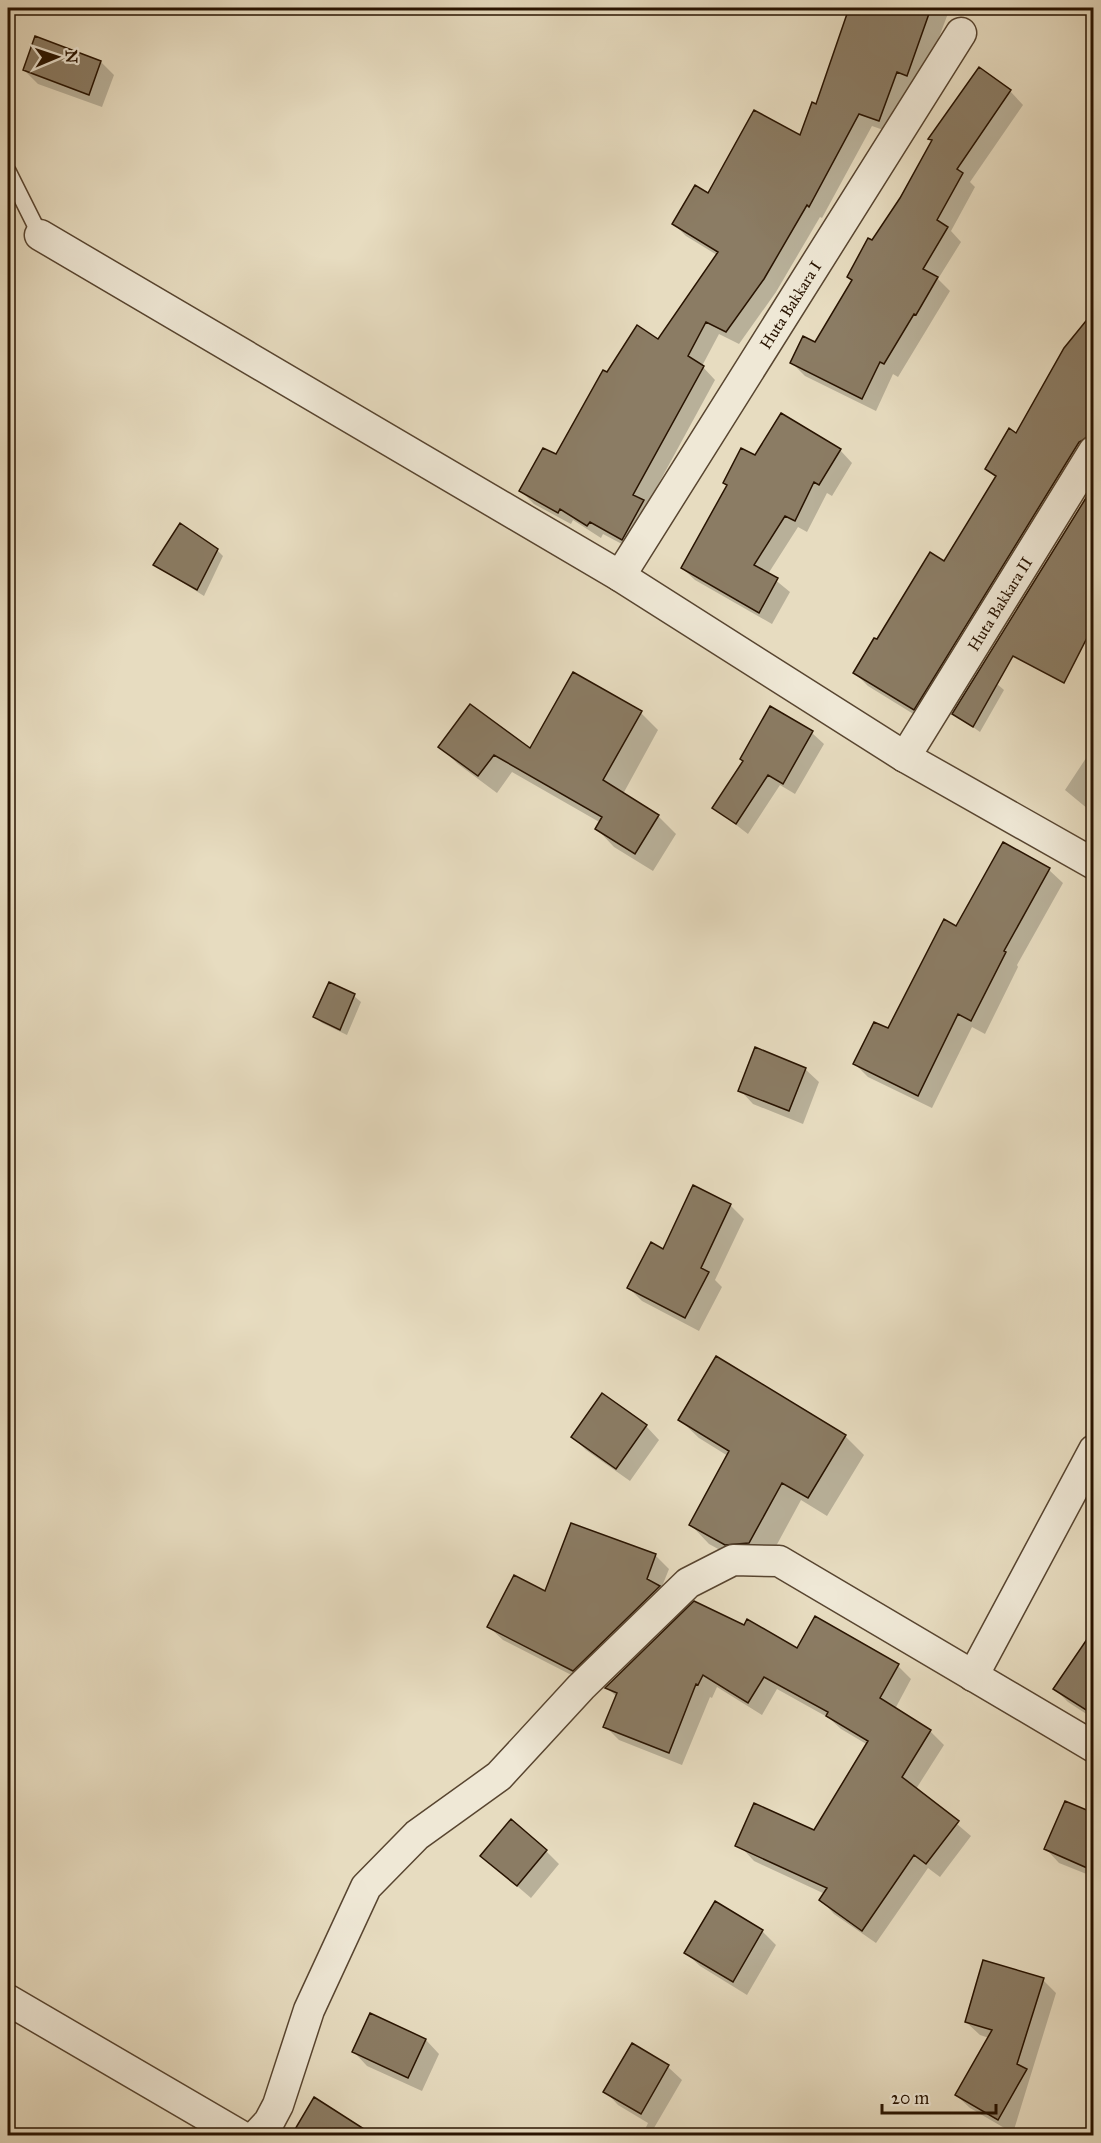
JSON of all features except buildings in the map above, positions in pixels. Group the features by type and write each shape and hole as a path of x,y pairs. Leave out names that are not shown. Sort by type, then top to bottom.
{"street":[{"name":"Huta Bakkara I","path":"620,576 961,33"},
{"path":"40,235 620,576 905,757 1094,864"},
{"name":"Huta Bakkara II","path":"905,757 1094,451"},
{"path":"973,1676 1094,1450"},
{"path":"256,2136 269,2122 278,2105 309,2010 366,1887 417,1835 499,1776 581,1687 688,1583 734,1560 779,1561 1094,1747"},
{"path":"8,2000 242,2136"}],"lane":[{"path":"8,171 40,235"}]}
